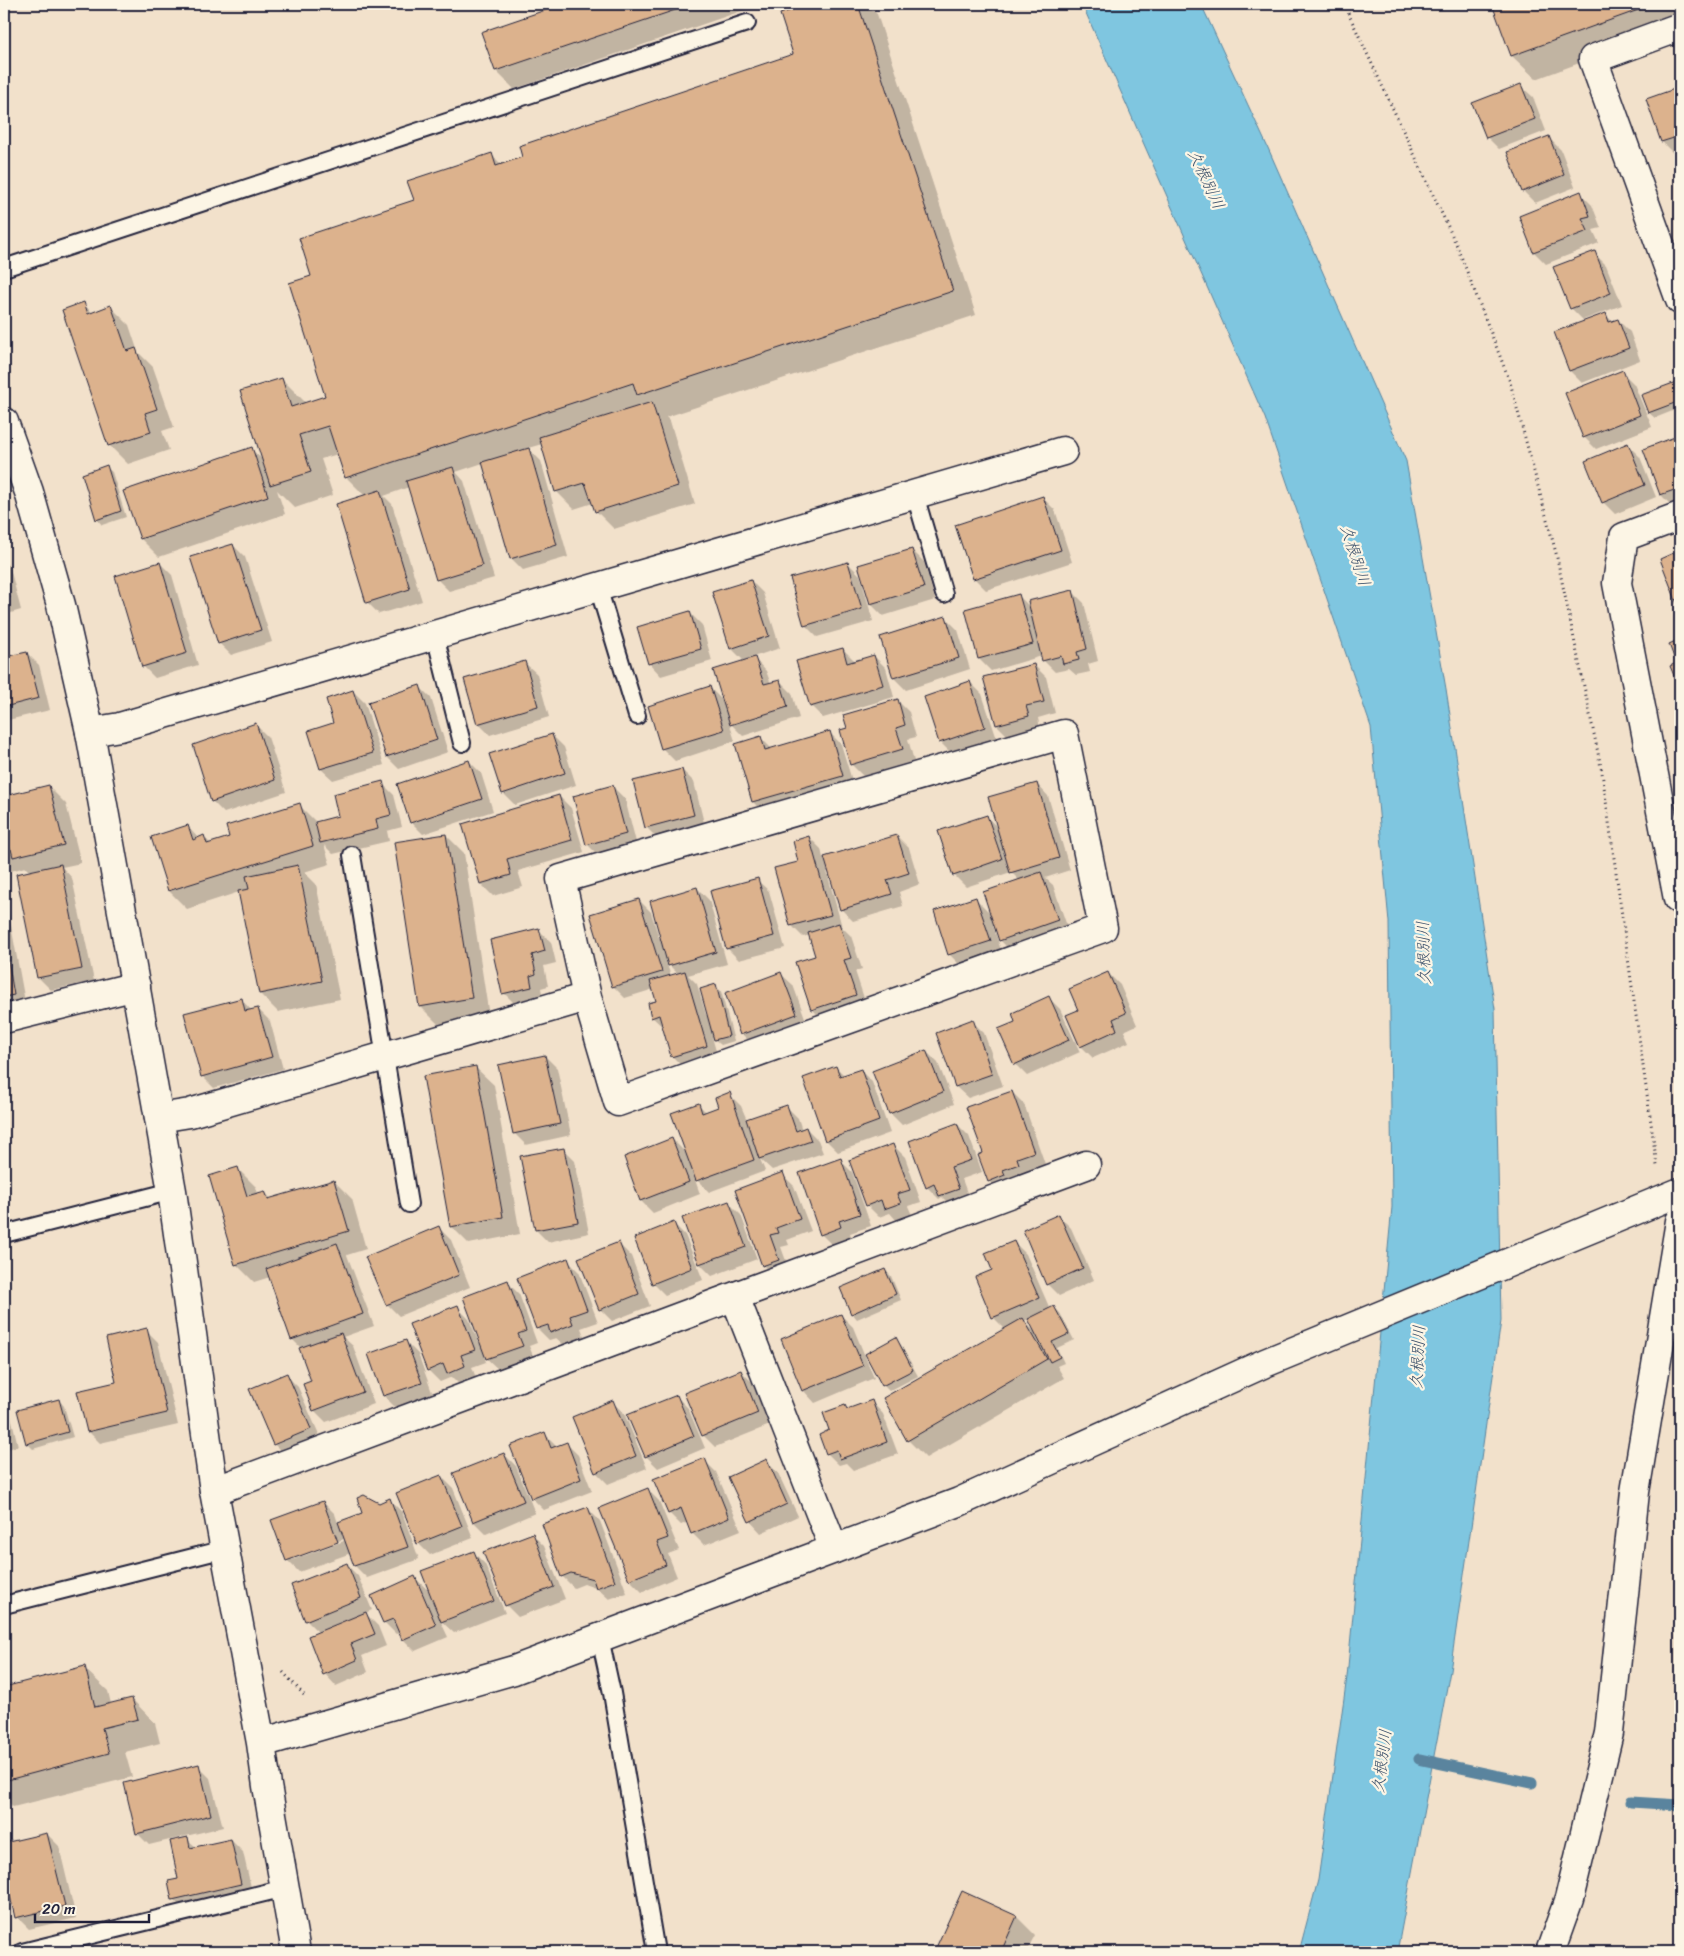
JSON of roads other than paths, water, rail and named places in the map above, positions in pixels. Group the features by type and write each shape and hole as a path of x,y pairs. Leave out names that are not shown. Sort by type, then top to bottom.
{"street":[{"path":"1680,28 1592,59 1680,300"},
{"path":"4,422 29,492 61,605 90,732 172,1191 214,1491 261,1743 296,1952"},
{"path":"90,732 120,727 1063,451"},
{"path":"1680,516 1624,537 1617,583 1678,899 1680,898"},
{"path":"1064,734 1103,928 618,1102 587,997 560,879 1064,734"},
{"path":"4,1019 136,986"},
{"path":"159,1118 190,1112 587,997"},
{"path":"214,1491 1086,1165"},
{"path":"261,1743 514,1670 959,1502 1265,1363 1680,1192"},
{"path":"1550,1952 1569,1899 1609,1733 1635,1492 1680,1221"},
{"path":"735,1297 834,1549"}],"lane":[{"path":"4,268 747,23"},
{"path":"915,495 944,594"},
{"path":"598,587 637,716"},
{"path":"435,635 462,744"},
{"path":"352,855 409,1204"},
{"path":"4,1234 172,1191"},
{"path":"4,1605 225,1549"},
{"path":"600,1638 612,1693 656,1952"},
{"path":"22,1952 285,1888"}],"water":[{"name":"久根別川","path":"1082,4 1201,4 1268,148 1406,461 1446,689 1495,1009 1501,1321 1450,1671 1397,1952 1299,1952 1318,1880 1347,1677 1392,1207 1389,922 1371,727 1265,418"}],"waterway":[{"path":"1419,1759 1532,1783"},
{"path":"1631,1802 1680,1805"}]}
